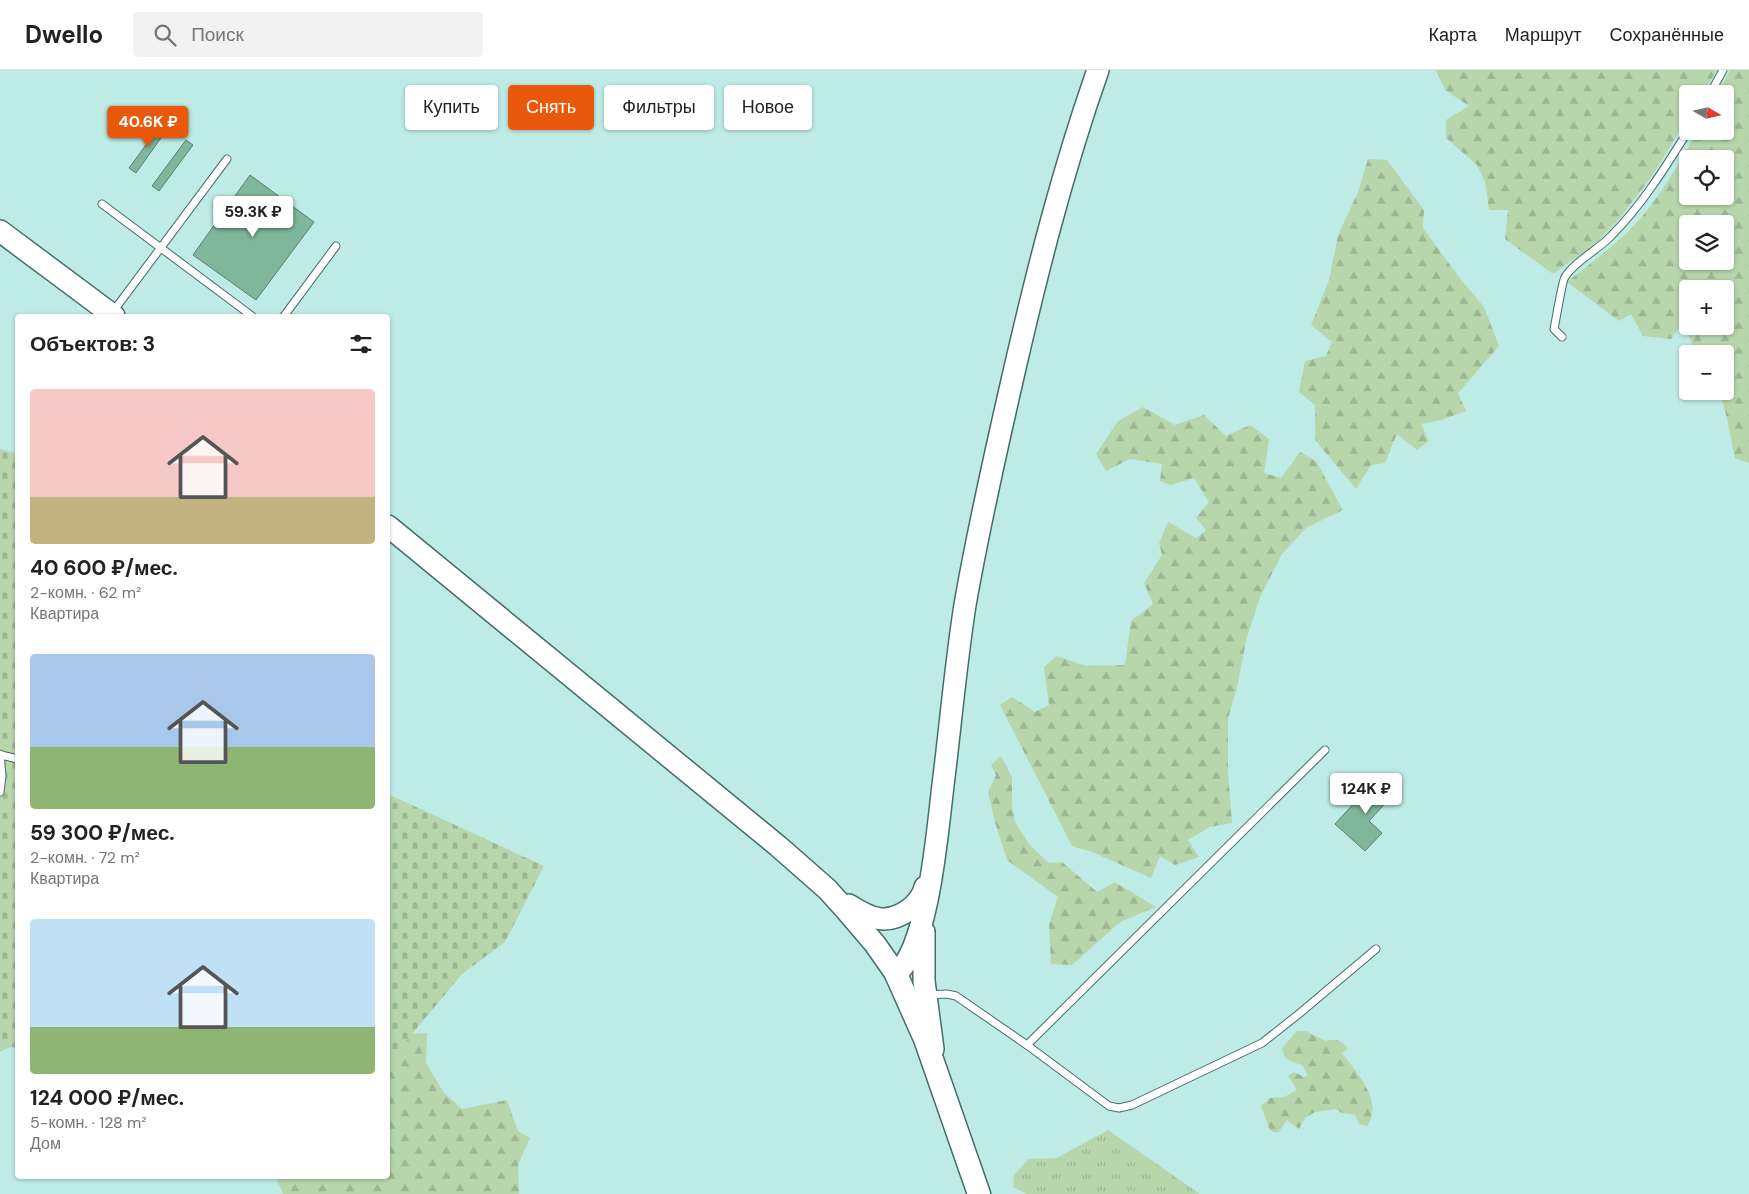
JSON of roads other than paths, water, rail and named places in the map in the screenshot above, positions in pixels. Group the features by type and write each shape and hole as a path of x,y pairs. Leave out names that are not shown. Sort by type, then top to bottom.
{"highway":[{"path":"896,974 925,1039 979,1194"}],"main road":[{"path":"827,889 871,938 896,974 903,968 918,938 926,907 934,858 965,606 994,456 1028,307 1066,168 1098,70"},
{"path":"0,231 111,314"},
{"path":"390,528 778,846 827,889 863,915 878,919 893,918 905,912 918,900 924,891 934,858"},
{"path":"926,907 923,962 934,1053 945,1095"}],"lane":[{"path":"1715,85 1723,70"},
{"path":"1562,337 1554,329 1564,278 1610,237 1627,219 1650,192 1682,140"},
{"path":"113,314 226,159"},
{"path":"102,204 249,314"},
{"path":"285,314 336,246"},
{"path":"1027,1045 1325,750"},
{"path":"0,792 2,776 0,754 15,758"},
{"path":"927,995 947,994 956,996 1027,1045 1109,1106 1119,1108 1132,1105 1262,1043 1300,1014 1376,949"}]}
